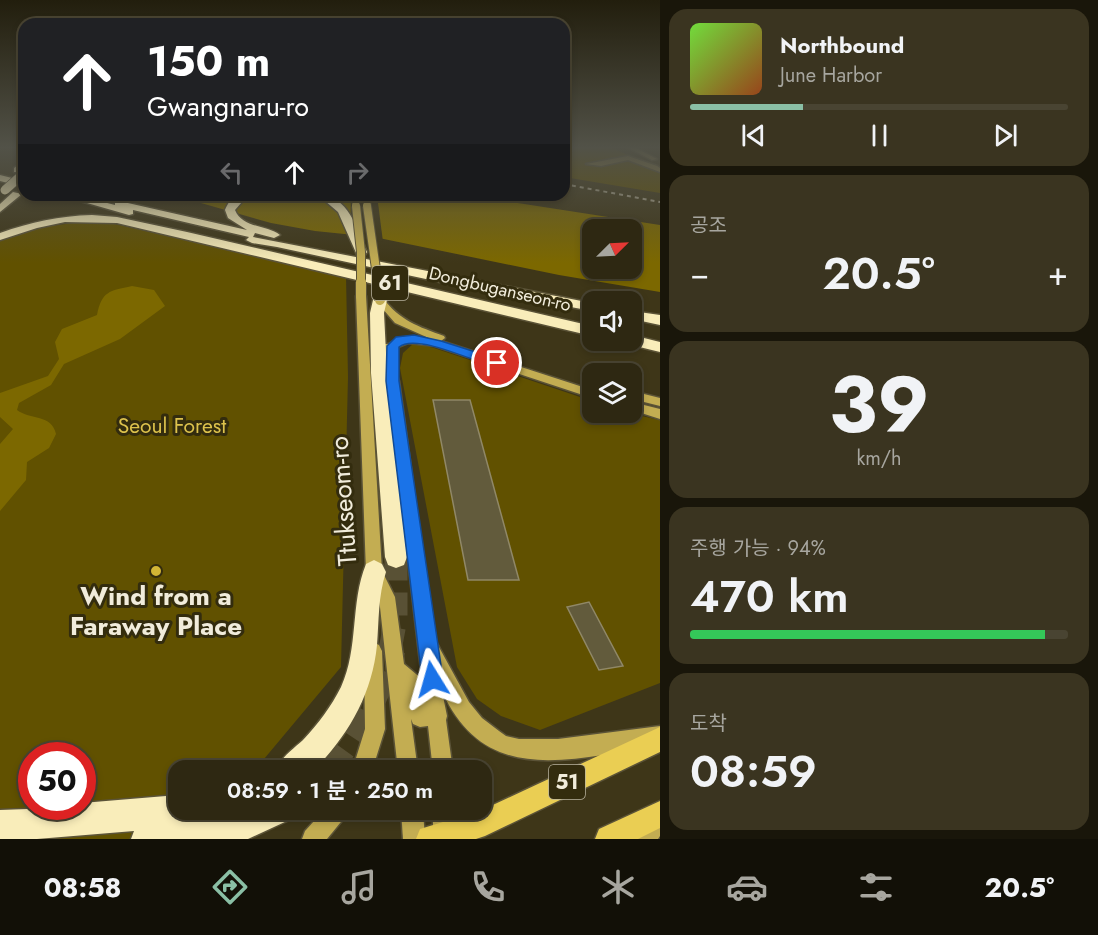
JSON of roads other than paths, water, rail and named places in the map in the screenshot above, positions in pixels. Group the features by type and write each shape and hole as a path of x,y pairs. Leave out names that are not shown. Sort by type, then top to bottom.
{"highway":[{"path":"2,185 18,188"},
{"path":"0,209 18,193"},
{"path":"74,201 164,226 187,235"},
{"name":"61","path":"78,201 214,232 281,241"},
{"path":"112,201 281,241"},
{"path":"234,201 230,209 234,219 281,241"},
{"path":"331,201 343,210 360,252"},
{"name":"61","path":"0,237 42,224 86,218 117,220 187,235"},
{"name":"Dongbuganseon-ro","path":"187,235 582,329"},
{"name":"Dongbuganseon-ro","path":"281,241 582,305"},
{"path":"303,760 317,748 339,718 356,682 380,572 377,313 380,300"},
{"path":"642,317 660,320"},
{"path":"642,342 660,346"},
{"path":"0,826 168,812"},
{"path":"147,839 203,834 258,820"}],"main road":[{"name":"Ttukseom-ro","path":"356,201 380,572 387,597 407,760"},
{"path":"367,201 386,361 393,381"},
{"path":"380,300 388,314 397,322 582,383"},
{"path":"442,760 393,381 393,346 400,340 414,339 437,343 582,391"},
{"path":"642,399 660,402"},
{"path":"642,400 660,406"},
{"path":"642,409 660,414"},
{"path":"365,760 375,729 380,572"},
{"path":"427,642 439,658 447,682 461,709 482,732 504,745 526,749 549,749 660,737"},
{"path":"396,669 415,684 420,717 438,716"},
{"name":"51","path":"441,831 475,826 660,737"},
{"path":"609,839 660,815"},
{"path":"646,839 660,815"},
{"path":"313,839 330,820"},
{"path":"413,820 414,839"}],"tunnel":[{"path":"390,650 396,618 396,557"},
{"path":"333,760 346,743 372,698 391,649"}],"railway":[{"path":"570,185 660,202"}],"place":[{"name":"Wind from a Faraway Place","path":"156,571"}],"park label":[{"name":"Seoul Forest","path":"172,426"}]}
